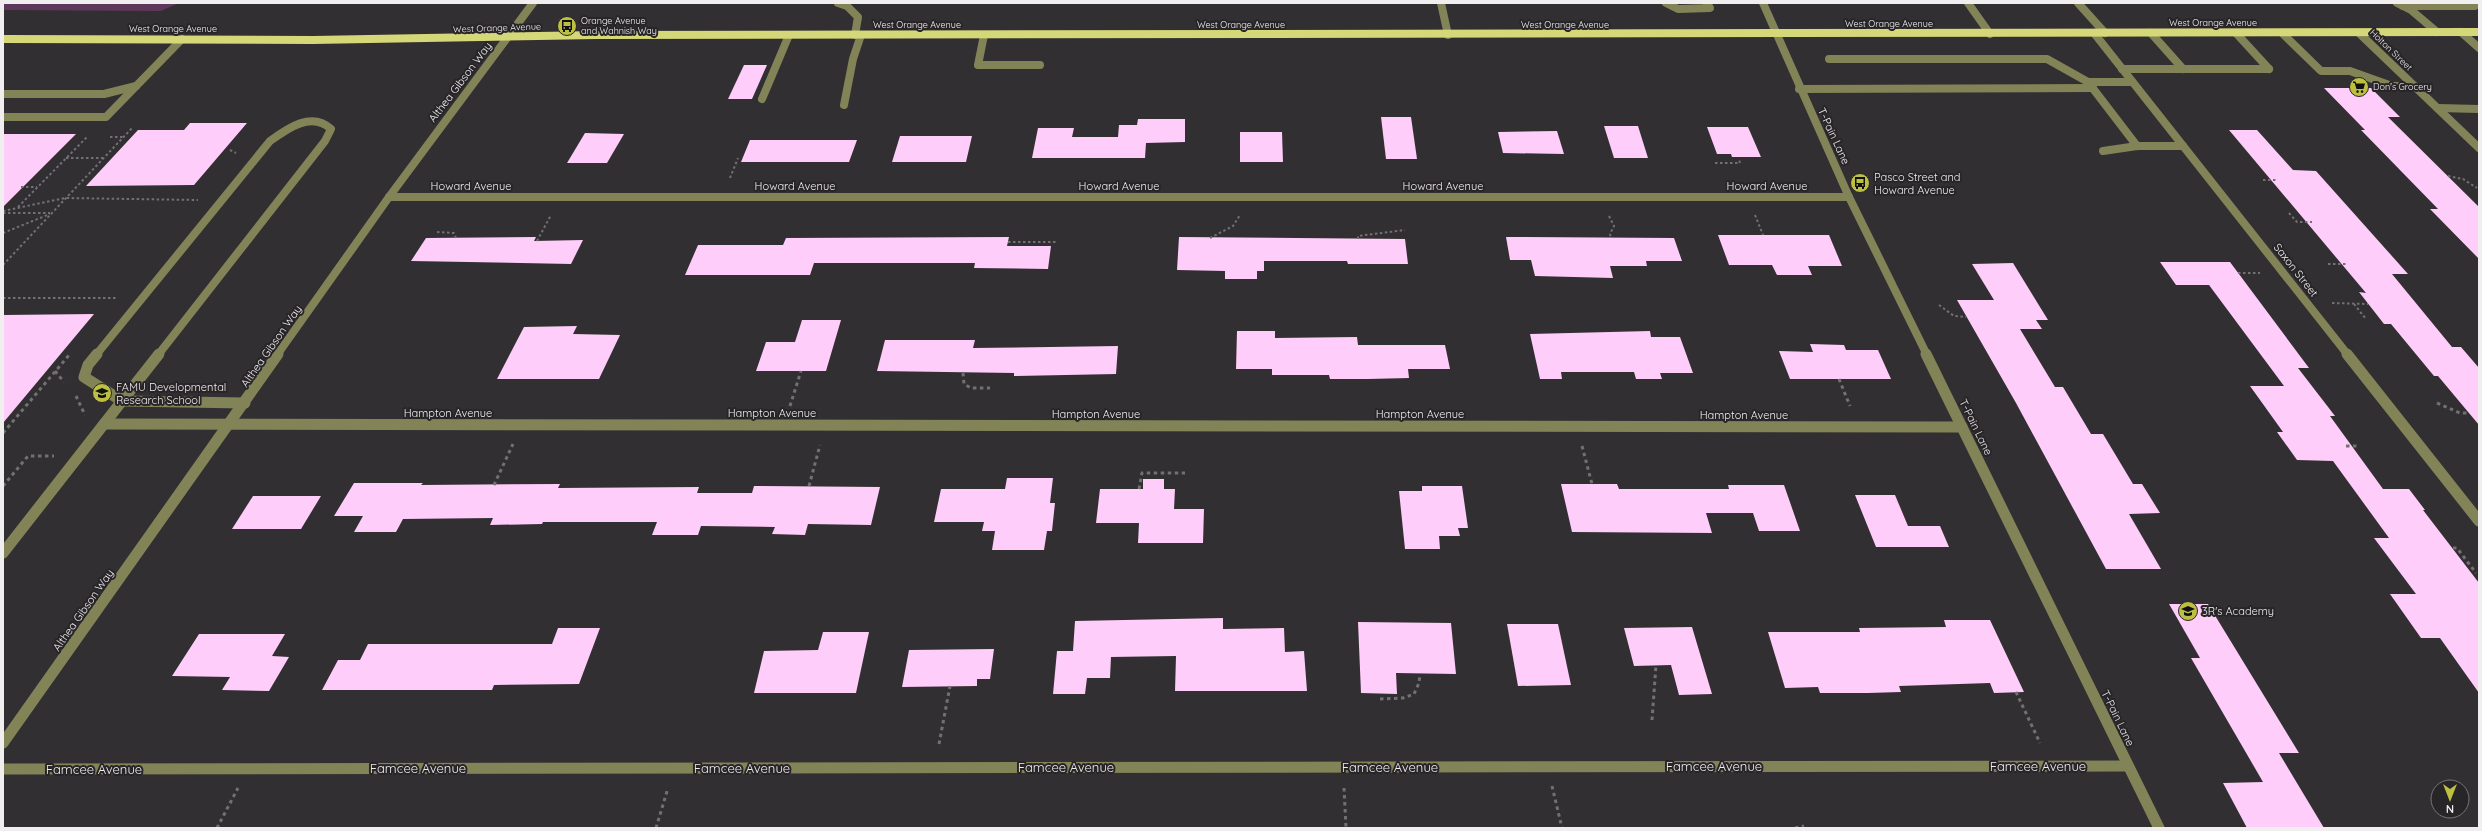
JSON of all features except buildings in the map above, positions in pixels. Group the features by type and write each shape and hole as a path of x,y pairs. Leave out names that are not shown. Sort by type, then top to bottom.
{"main road":[{"name":"West Orange Avenue","path":"3,39 313,40 789,35 1776,35 2479,32"}],"street":[{"name":"Althea Gibson Way","path":"3,743 246,403 389,197 533,3"},
{"path":"838,3 848,6 858,17 858,35 844,105"},
{"path":"1441,3 1448,35"},
{"path":"1666,3 1678,9 1710,8 1707,3"},
{"name":"T-Pain Lane","path":"1763,3 1799,88 1849,197 2159,828"},
{"path":"1968,3 1990,34"},
{"path":"2078,3 2105,33"},
{"path":"2400,4 2475,6 2477,3"},
{"path":"2400,4 2437,32"},
{"path":"2461,32 2479,48"},
{"name":"Saxon Street","path":"2094,33 2479,521"},
{"path":"2151,33 2183,69"},
{"path":"2122,69 2269,69 2236,33"},
{"path":"2282,33 2321,71 2350,71 2392,86 2414,86"},
{"name":"Holton Street","path":"2359,33 2479,148"},
{"path":"762,99 789,35"},
{"path":"984,35 978,65 1040,65"},
{"path":"3,117 106,117 182,39"},
{"path":"1829,59 2047,59 2090,85 2137,146"},
{"path":"1799,88 2090,85 2132,82"},
{"path":"3,94 104,94 136,86"},
{"path":"2438,108 2479,109"},
{"path":"3,553 122,401 326,141 331,129 327,124 308,121 295,124 283,130 270,141 88,365 84,377 122,401 246,403"},
{"path":"2103,151 2137,146 2183,146"},
{"name":"Howard Avenue","path":"389,197 1849,197"},
{"name":"Hampton Avenue","path":"104,424 1962,427"},
{"name":"Famcee Avenue","path":"3,769 2128,766"}],"path":[{"path":"3,265 132,128"},
{"path":"17,208 87,137 94,137"},
{"path":"109,137 124,137"},
{"path":"66,158 104,158"},
{"path":"1715,163 1740,163 1739,160"},
{"path":"2448,176 2463,179 2477,188"},
{"path":"2262,180 2276,180"},
{"path":"21,187 38,187"},
{"path":"537,241 560,197"},
{"path":"3,212 66,198 199,200"},
{"path":"1210,238 1237,222 1241,208"},
{"path":"1752,208 1763,235"},
{"path":"3,212 52,213"},
{"path":"3,233 52,213"},
{"path":"2289,213 2297,222 2312,222"},
{"path":"1358,239 1358,236 1405,230"},
{"path":"437,232 454,233 456,238"},
{"path":"1008,242 1056,242"},
{"path":"2328,264 2346,264"},
{"path":"2238,273 2263,273"},
{"path":"3,298 116,298"},
{"path":"2331,303 2368,304"},
{"path":"2354,304 2366,319"},
{"path":"1939,305 1954,316 1966,317"},
{"path":"55,372 67,386"},
{"path":"784,425 800,372"},
{"path":"963,373 964,384 968,387 990,388"},
{"path":"1839,379 1859,427"},
{"path":"72,391 87,419"},
{"path":"2437,403 2460,413 2469,413"},
{"path":"809,486 821,443"},
{"path":"1582,444 1592,484"},
{"path":"2346,446 2359,446"},
{"path":"494,485 512,447"},
{"path":"3,486 28,456 57,456"},
{"path":"1139,489 1140,477 1142,473 1185,473"},
{"path":"2453,548 2457,548 2476,573"},
{"path":"1652,720 1657,671 1656,665"},
{"path":"1380,699 1404,698 1416,693 1420,686 1420,674"},
{"path":"939,744 950,686"},
{"path":"2016,692 2040,743"},
{"path":"1343,767 1346,828"},
{"path":"1548,767 1562,828"},
{"path":"656,828 674,768"},
{"path":"217,828 248,769"},
{"path":"1795,828 1804,826"}],"shaded area":[{"path":"3,3 179,3 161,11 3,10"}],"place":[{"name":"Orange Avenue and Wahnish Way","path":"567,26"},
{"name":"Don's Grocery","path":"2359,87"},
{"name":"Pasco Street and Howard Avenue","path":"1860,183"},
{"name":"FAMU Developmental Research School","path":"102,393"},
{"name":"3R's Academy","path":"2188,611"}]}
